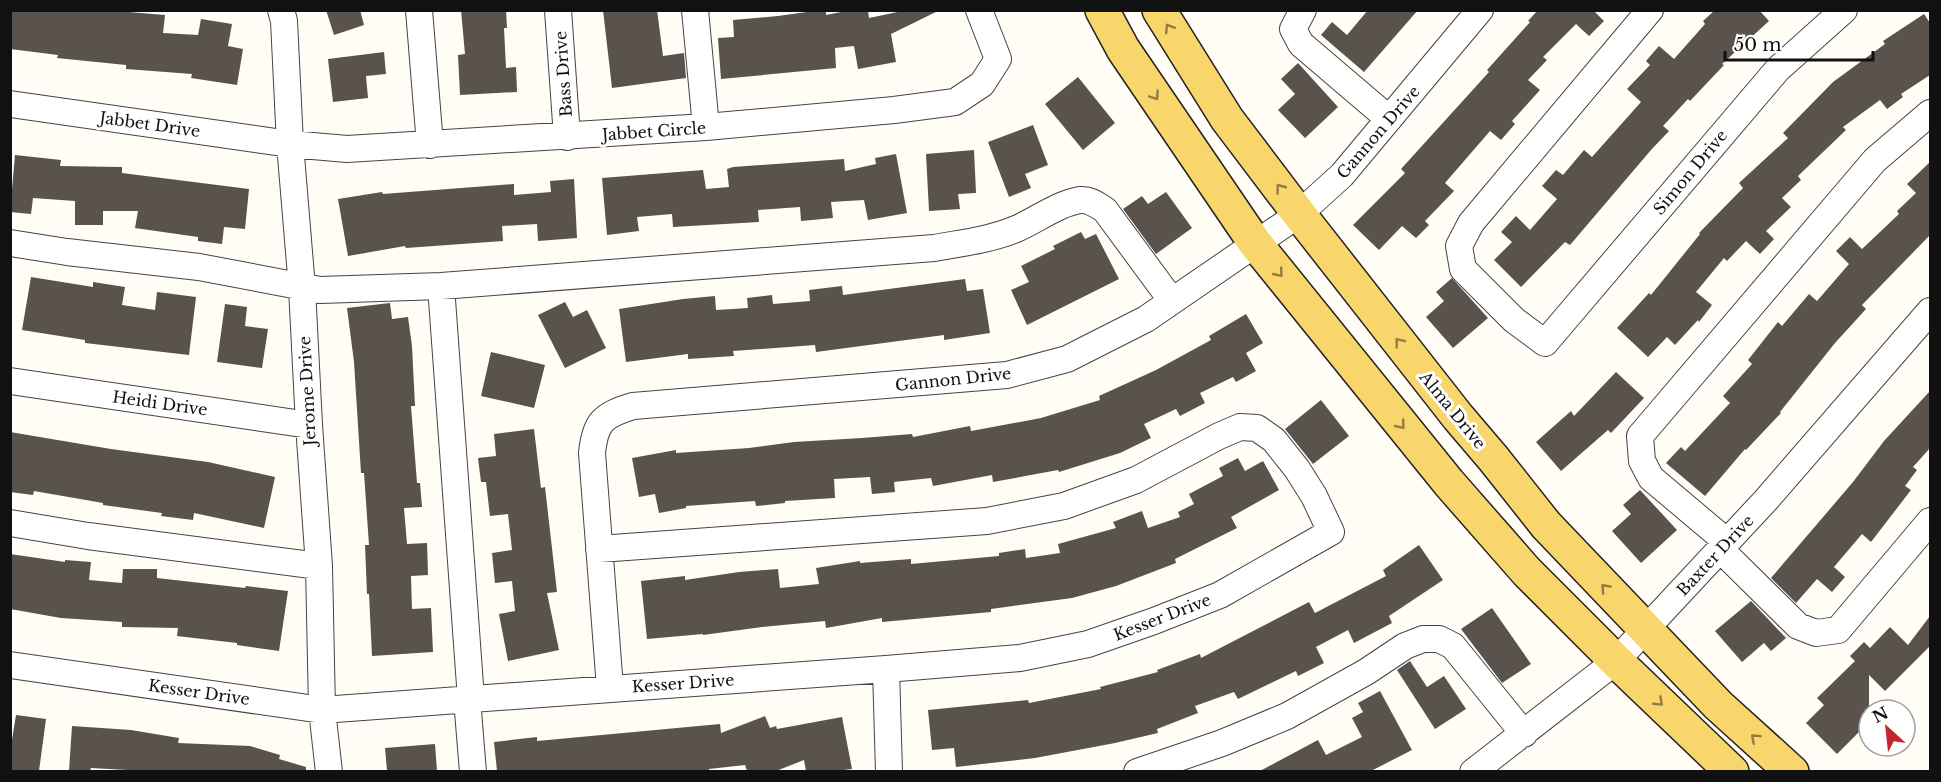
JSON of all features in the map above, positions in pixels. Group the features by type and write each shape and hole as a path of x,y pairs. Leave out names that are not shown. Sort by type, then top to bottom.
{"main road":[{"path":"1102,10 1123,49 1255,243 1449,483 1527,572 1616,661 1732,771"},
{"name":"Alma Drive","path":"1159,10 1227,118 1299,214 1546,525 1718,705 1792,771"}],"street":[{"name":"Jerome Drive","path":"281,10 284,21 290,144 302,288 318,566 322,710 329,771"},
{"path":"419,10 430,145"},
{"name":"Bass Drive","path":"558,10 567,137"},
{"path":"695,10 706,127"},
{"name":"Jabbet Circle","path":"290,144 347,149 567,137 894,111 955,102 982,84 998,59 979,10"},
{"path":"1303,10 1293,29 1301,44 1389,119"},
{"name":"Gannon Drive","path":"610,688 592,453 594,434 601,422 615,411 633,406 1007,375 1067,359 1146,319 1299,214 1342,175 1480,10"},
{"name":"Simon Drive","path":"1650,10 1471,223 1459,246 1463,269 1514,320 1545,343 1778,69 1844,10"},
{"name":"Jabbet Drive","path":"10,104 290,144"},
{"path":"1930,113 1875,160 1640,436 1642,461 1651,478 1724,545 1798,626 1816,633 1838,630 1930,521"},
{"path":"10,243 199,267 320,290 441,285 934,248 975,241 1015,230 1068,203 1083,200 1094,202 1105,210 1172,301"},
{"path":"441,285 473,771"},
{"name":"Baxter Drive","path":"1473,771 1616,661 1646,631 1930,311"},
{"name":"Heidi Drive","path":"10,381 309,425"},
{"name":"Kesser Drive","path":"10,665 322,710 1020,658 1088,644 1220,595 1331,532 1314,496 1274,440 1257,428 1240,427 1136,480 1064,506 987,521 599,549"},
{"path":"10,523 88,536 318,566"},
{"path":"1137,771 1222,743 1287,716 1366,672 1405,646 1423,639 1439,639 1453,646 1524,734"},
{"path":"886,669 889,771"}],"building":[{"path":"10,10 105,10 165,15 163,33 198,35 201,19 232,24 228,46 243,49 237,85 191,78 192,74 126,69 126,65 57,58 58,55 10,49"},
{"path":"326,10 360,10 364,25 334,35"},
{"path":"461,10 506,10 507,28 504,28 506,68 516,67 517,92 460,95 458,55 465,54"},
{"path":"603,10 657,10 663,56 684,53 686,78 612,88"},
{"path":"826,10 826,15 851,10 868,10 869,18 907,10 940,10 891,34 896,62 858,69 854,46 835,48 836,68 721,79 718,38 734,37 733,20"},
{"path":"1368,10 1418,10 1364,72 1321,35 1332,22 1347,35"},
{"path":"1538,10 1593,10 1604,21 1589,36 1576,24 1543,57 1547,60 1528,80 1540,90 1512,121 1515,124 1501,140 1490,131 1445,183 1454,191 1425,221 1429,225 1416,238 1402,226 1379,250 1353,225 1405,173 1401,169 1489,72 1487,70"},
{"path":"1715,10 1759,10 1769,21 1722,64 1724,65 1690,101 1688,99 1663,126 1669,131 1570,245 1565,242 1521,287 1494,260 1512,242 1501,232 1516,216 1530,230 1557,199 1542,186 1556,170 1563,175 1584,150 1592,157 1641,102 1627,89 1650,65 1646,61 1659,46 1674,59 1705,24 1703,21"},
{"path":"1924,14 1930,23 1930,75 1901,94 1903,97 1887,109 1880,100 1843,127 1846,130 1798,176 1801,180 1782,198 1791,207 1766,231 1774,239 1760,254 1746,241 1727,261 1724,258 1696,292 1712,305 1699,322 1698,320 1675,345 1667,337 1648,357 1617,328 1649,293 1651,295 1699,233 1743,188 1739,183 1788,138 1783,133 1833,82 1885,44 1883,41"},
{"path":"384,52 386,74 366,76 368,98 333,102 328,59"},
{"path":"1298,63 1338,107 1305,138 1278,110 1295,94 1281,79"},
{"path":"1078,77 1115,123 1083,150 1045,104"},
{"path":"1033,125 1048,165 1025,174 1031,188 1009,197 988,142"},
{"path":"974,150 976,193 958,194 960,209 929,211 926,154"},
{"path":"896,154 907,213 868,220 864,200 831,202 833,218 801,221 800,207 758,210 759,222 673,227 672,214 637,217 639,231 607,235 602,178 703,170 706,189 729,187 727,169 733,167 844,159 845,171 876,164 875,158"},
{"path":"15,155 61,160 60,166 122,167 122,173 249,189 245,229 224,227 222,244 198,241 198,237 135,228 138,211 103,211 103,225 75,225 75,201 33,198 31,214 10,212"},
{"path":"1930,162 1930,235 1862,305 1866,309 1835,343 1781,413 1745,449 1705,496 1666,463 1681,447 1685,451 1730,403 1723,396 1752,364 1748,360 1778,322 1782,326 1809,294 1817,301 1849,264 1836,251 1850,237 1862,249 1899,214 1897,211 1916,193 1907,184"},
{"path":"574,179 577,238 538,241 537,224 502,226 503,241 406,248 405,246 348,256 338,199 382,192 383,194 514,184 514,195 551,192 550,181"},
{"path":"1166,192 1192,228 1156,254 1123,209 1142,196 1148,204"},
{"path":"1081,232 1085,239 1096,234 1119,279 1027,325 1011,290 1029,282 1021,266 1055,249 1053,246"},
{"path":"31,277 93,287 93,282 125,287 122,305 155,310 157,292 196,297 189,355 85,343 85,340 22,330"},
{"path":"1452,278 1488,318 1453,348 1426,317 1444,301 1436,292"},
{"path":"965,279 967,291 983,289 990,333 944,340 944,335 816,352 815,345 733,351 734,356 688,359 688,354 626,362 619,309 715,296 716,310 748,308 747,298 772,295 773,304 810,301 809,290 842,286 843,295"},
{"path":"565,302 573,317 587,310 606,348 565,368 538,315"},
{"path":"390,303 392,319 408,317 412,346 415,406 411,406 417,483 420,483 422,507 404,508 407,544 427,543 428,575 411,576 412,609 431,608 433,652 372,656 369,594 367,594 365,545 369,545 364,473 361,473 354,362 347,308"},
{"path":"225,304 247,307 245,326 268,329 262,368 217,362"},
{"path":"1246,314 1263,343 1246,353 1256,371 1236,382 1233,377 1200,393 1205,403 1180,416 1176,409 1144,424 1151,438 1120,453 1059,472 1058,470 993,482 992,475 933,486 931,478 894,482 895,492 872,494 870,477 834,479 835,498 785,501 785,503 756,506 755,501 686,506 686,508 659,513 655,494 639,497 632,458 676,450 676,453 912,434 913,437 970,426 971,431 1041,418 1100,400 1099,396 1156,370 1211,340 1209,336"},
{"path":"491,352 545,365 534,408 481,396"},
{"path":"1616,372 1644,398 1611,433 1608,430 1561,471 1536,442 1571,411 1574,416"},
{"path":"1930,391 1930,448 1913,467 1917,470 1905,486 1911,490 1871,542 1862,534 1834,567 1845,577 1832,592 1817,579 1796,603 1771,578 1853,482 1884,441"},
{"path":"1321,400 1349,436 1313,464 1285,429"},
{"path":"534,429 541,488 545,487 557,592 547,593 559,650 508,661 499,614 515,611 512,581 495,583 492,553 512,550 508,514 490,516 486,482 481,482 478,458 496,456 494,434"},
{"path":"10,432 208,462 275,477 264,528 194,513 193,520 161,516 162,513 103,505 103,503 34,491 33,495 10,492"},
{"path":"1238,458 1245,471 1263,461 1279,490 1231,517 1237,528 1175,559 1176,563 1116,586 1072,598 991,609 991,612 882,622 882,618 826,628 825,621 647,639 641,581 685,576 685,580 778,569 780,588 819,584 816,568 860,561 860,563 911,559 911,564 999,556 999,553 1025,549 1026,558 1060,553 1058,544 1116,528 1113,522 1142,511 1148,528 1180,517 1178,512 1194,504 1189,494 1223,476 1219,468"},
{"path":"1640,490 1677,530 1641,563 1612,531 1631,514 1623,505"},
{"path":"1419,545 1443,580 1389,616 1392,623 1354,643 1348,630 1316,647 1324,663 1298,676 1296,671 1238,699 1234,692 1195,706 1198,713 1157,729 1158,733 1115,743 1035,758 956,767 954,748 932,750 928,710 1028,700 1029,703 1101,689 1100,687 1158,672 1157,670 1200,654 1201,658 1309,602 1315,613 1386,576 1383,570"},
{"path":"10,554 65,562 65,560 91,562 89,580 122,583 123,569 157,569 157,578 288,591 279,651 237,645 237,643 177,636 178,628 122,627 122,622 61,618 10,609"},
{"path":"1751,601 1786,638 1771,651 1764,643 1742,662 1715,631"},
{"path":"1492,608 1531,664 1502,683 1461,629"},
{"path":"1930,616 1930,646 1885,691 1869,675 1869,698 1857,698 1857,734 1837,754 1806,723 1824,705 1817,698 1855,661 1850,656 1864,642 1870,648 1890,627 1908,645"},
{"path":"1410,661 1427,687 1444,676 1466,709 1435,729 1397,670"},
{"path":"1380,691 1412,750 1371,771 1260,771 1318,740 1326,755 1362,737 1352,718 1363,712 1358,703"},
{"path":"16,715 46,719 39,771 10,771 10,752"},
{"path":"765,716 770,728 776,726 777,729 842,717 852,769 806,771 804,760 776,771 747,771 745,765 709,769 709,771 497,771 494,742 537,737 537,741 720,724 721,733"},
{"path":"72,726 131,730 179,738 178,743 250,746 280,755 279,759 306,767 306,771 126,771 91,768 90,771 69,771"},
{"path":"435,744 437,771 387,771 385,748"}]}
